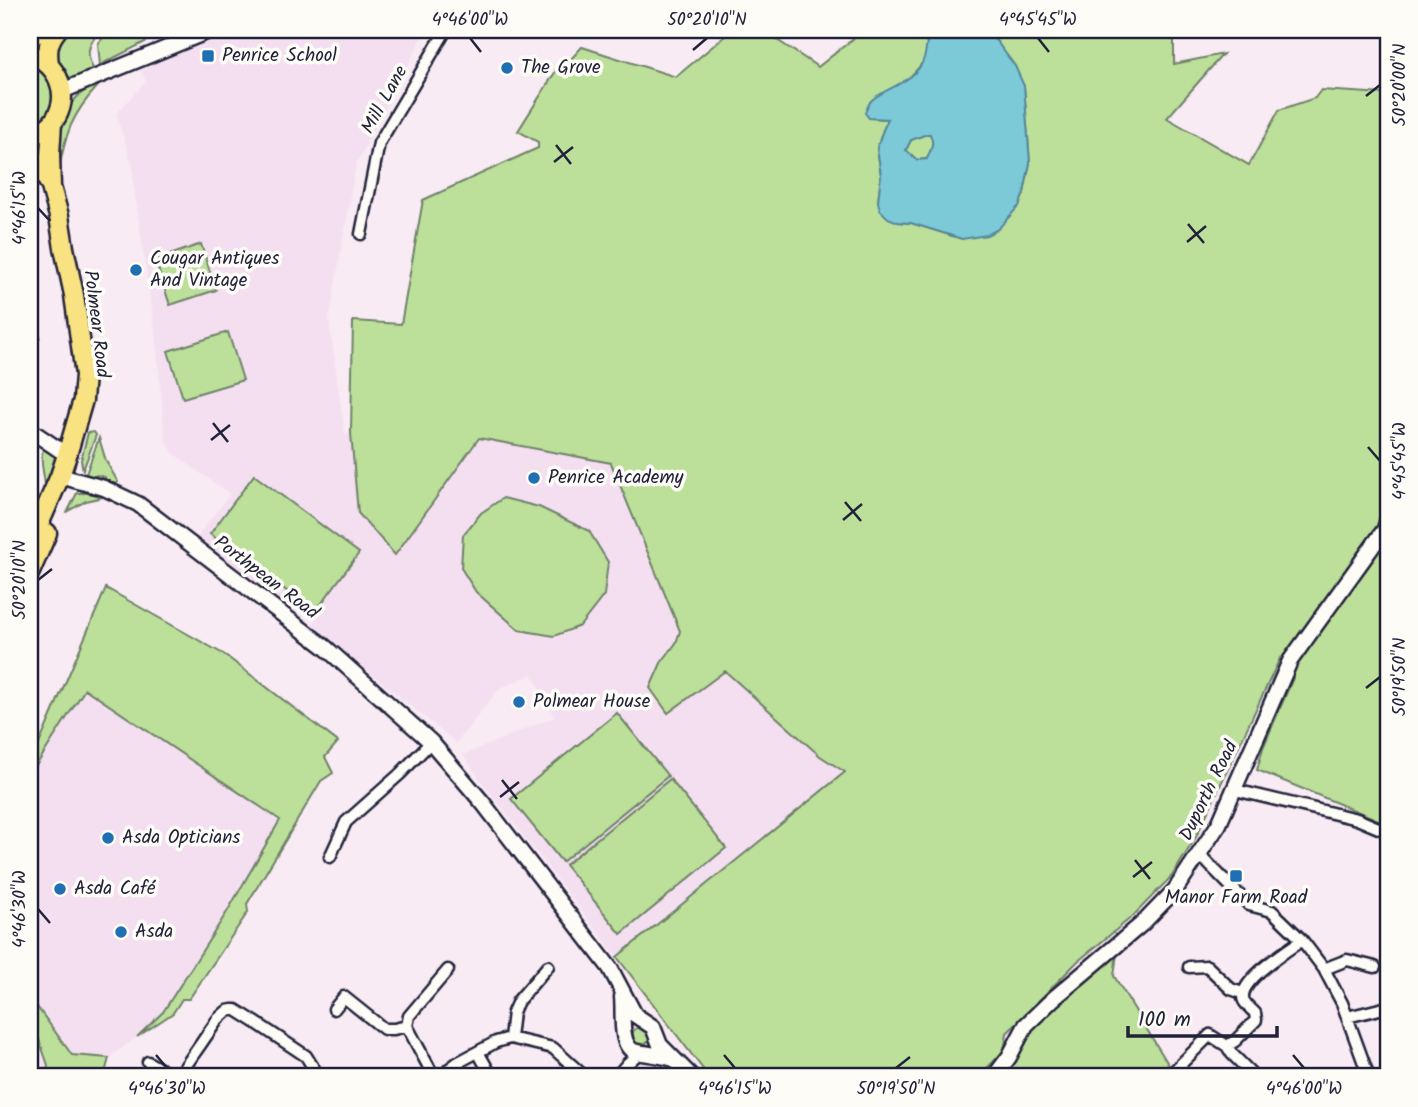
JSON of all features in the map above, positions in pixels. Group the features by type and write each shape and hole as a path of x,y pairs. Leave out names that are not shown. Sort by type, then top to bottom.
{"highway":[{"path":"30,38 41,30"},
{"path":"49,64 47,49 57,30"},
{"path":"30,55 49,64 58,76 62,91 61,108 52,123 30,136"},
{"path":"51,187 52,123"},
{"path":"30,153 51,187"},
{"name":"Polmear Road","path":"51,187 76,302 85,375 83,400 67,455 66,477"},
{"name":"Polmear Road","path":"59,216 71,244 90,330 91,396 83,436 66,477"},
{"path":"30,545 66,477"},
{"path":"30,572 66,477"}],"street":[{"path":"62,91 211,30"},
{"name":"Mill Lane","path":"360,234 379,143 446,30"},
{"path":"30,430 67,455"},
{"name":"Porthpean Road","path":"66,477 104,488 138,504 325,647 430,742 483,803 610,968 635,1014 653,1027 660,1045 692,1077"},
{"name":"Duporth Road","path":"994,1077 1009,1057 1026,1025 1052,999 1143,923 1175,890 1200,855 1235,790 1290,661 1385,528 1388,519"},
{"path":"330,857 346,822 400,774 430,742"},
{"path":"1235,790 1357,819 1388,832"},
{"path":"1200,855 1248,905 1272,911 1302,940 1324,969 1342,1003 1369,1077"},
{"path":"1227,1046 1256,1020 1255,1013 1244,1001 1242,993 1247,985 1269,964 1302,940"},
{"path":"1324,969 1347,960 1375,967"},
{"path":"510,1038 513,1012 518,1000 548,966"},
{"path":"1189,967 1207,966 1231,989 1242,993"},
{"path":"448,970 409,1016 407,1026 433,1075 445,1076 457,1063 496,1042 510,1038 553,1048 585,1077"},
{"name":"Porthpean Road","path":"622,992 625,1040 632,1050 674,1060"},
{"path":"334,1009 344,997 384,1029 407,1026"},
{"path":"1347,1017 1388,1007"},
{"path":"148,1062 176,1077 218,1019 227,1011 236,1010 306,1056 319,1077"},
{"path":"618,1075 628,1026 646,1022"},
{"path":"618,1075 653,1046 656,1034"},
{"path":"1168,1077 1210,1035 1227,1046 1251,1073"},
{"path":"478,1052 492,1077"}],"shaded area":[{"name":"Penrice Academy","path":"232,30 426,30 356,164 329,320 345,435 351,433 358,513 395,554 479,437 611,463 680,631 820,756 845,772 617,957 463,755 554,717 532,674 500,688 456,743 312,625 318,618 287,605 197,537 230,494 174,454 165,440 156,337 133,167 116,114 146,81 141,70"},
{"path":"85,689 281,820 227,912 163,1012 137,1037 109,1058 51,1054 46,1077 30,1077 30,775"}],"green space":[{"path":"63,30 100,30 89,50 95,73 72,78 62,73 56,63 54,51"},
{"path":"109,30 160,30 161,34 100,65 98,44"},
{"path":"732,30 762,30 818,67 864,30 951,30 945,32 907,80 870,102 869,118 889,119 877,148 881,175 878,202 898,222 911,223 962,239 1019,206 1030,163 1024,86 997,42 985,30 1019,30 1023,35 1025,30 1174,30 1174,64 1223,54 1167,118 1249,165 1279,110 1315,98 1321,90 1385,94 1388,89 1388,223 1383,252 1388,258 1388,824 1257,770 1263,748 1293,678 1280,658 1196,837 1172,876 1133,916 1077,962 1007,1033 1004,1051 978,1077 709,1077 617,957 845,772 820,756 725,671 668,713 650,688 680,631 611,463 479,438 395,555 358,513 351,433 353,321 401,324 423,200 538,148 538,142 518,131 559,66 571,59 582,47 676,77"},
{"path":"30,65 48,80 54,101 48,116 30,130"},
{"path":"97,83 98,86 71,125 59,171 54,166 63,118 75,99"},
{"path":"930,134 931,149 927,159 917,160 906,150 911,140"},
{"path":"201,244 216,290 170,305 155,260"},
{"path":"228,332 243,380 183,398 168,351"},
{"path":"94,432 96,435 83,470 81,460 88,433"},
{"path":"99,438 106,461 118,482 113,486 107,484 105,477 97,475 91,478 86,474"},
{"path":"44,446 57,459 46,495 42,463"},
{"path":"254,475 359,553 315,612 210,534"},
{"path":"77,493 87,493 104,495 68,511"},
{"path":"503,498 539,507 589,531 608,562 604,595 580,626 554,636 519,630 476,592 461,568 463,535 481,513"},
{"path":"106,588 225,655 338,742 325,757 333,773 321,781 247,904 248,912 189,999 182,999 173,1013 137,1037 163,1012 227,912 280,820 85,689 30,775 30,765"},
{"path":"617,713 668,776 562,862 511,799"},
{"path":"670,779 726,848 621,934 565,865"},
{"path":"1117,953 1114,976 1170,1067 1159,1077 1006,1077 1032,1025"},
{"path":"30,997 72,1055 109,1058 104,1077 46,1077 48,1065 30,1021"},
{"path":"637,1027 645,1027 650,1036 648,1043 637,1045 632,1040 632,1032"}],"water":[{"path":"951,30 985,30 1015,66 1024,86 1030,163 1024,193 1019,206 998,229 987,235 962,239 911,223 898,222 888,218 880,210 878,202 881,175 877,148 888,119 869,118 865,113 873,99 915,72 924,58 927,41","holes":["930,134 932,144 927,159 917,160 906,150 911,140"]}],"place":[{"name":"Penrice School","path":"208,56"},
{"name":"The Grove","path":"507,68"},
{"name":"Cougar Antiques And Vintage","path":"136,270"},
{"name":"Penrice Academy","path":"534,478"},
{"name":"Polmear House","path":"519,702"},
{"name":"Asda Opticians","path":"108,838"},
{"name":"Manor Farm Road","path":"1236,876"},
{"name":"Asda Café","path":"60,889"},
{"name":"Asda","path":"121,932"}]}
